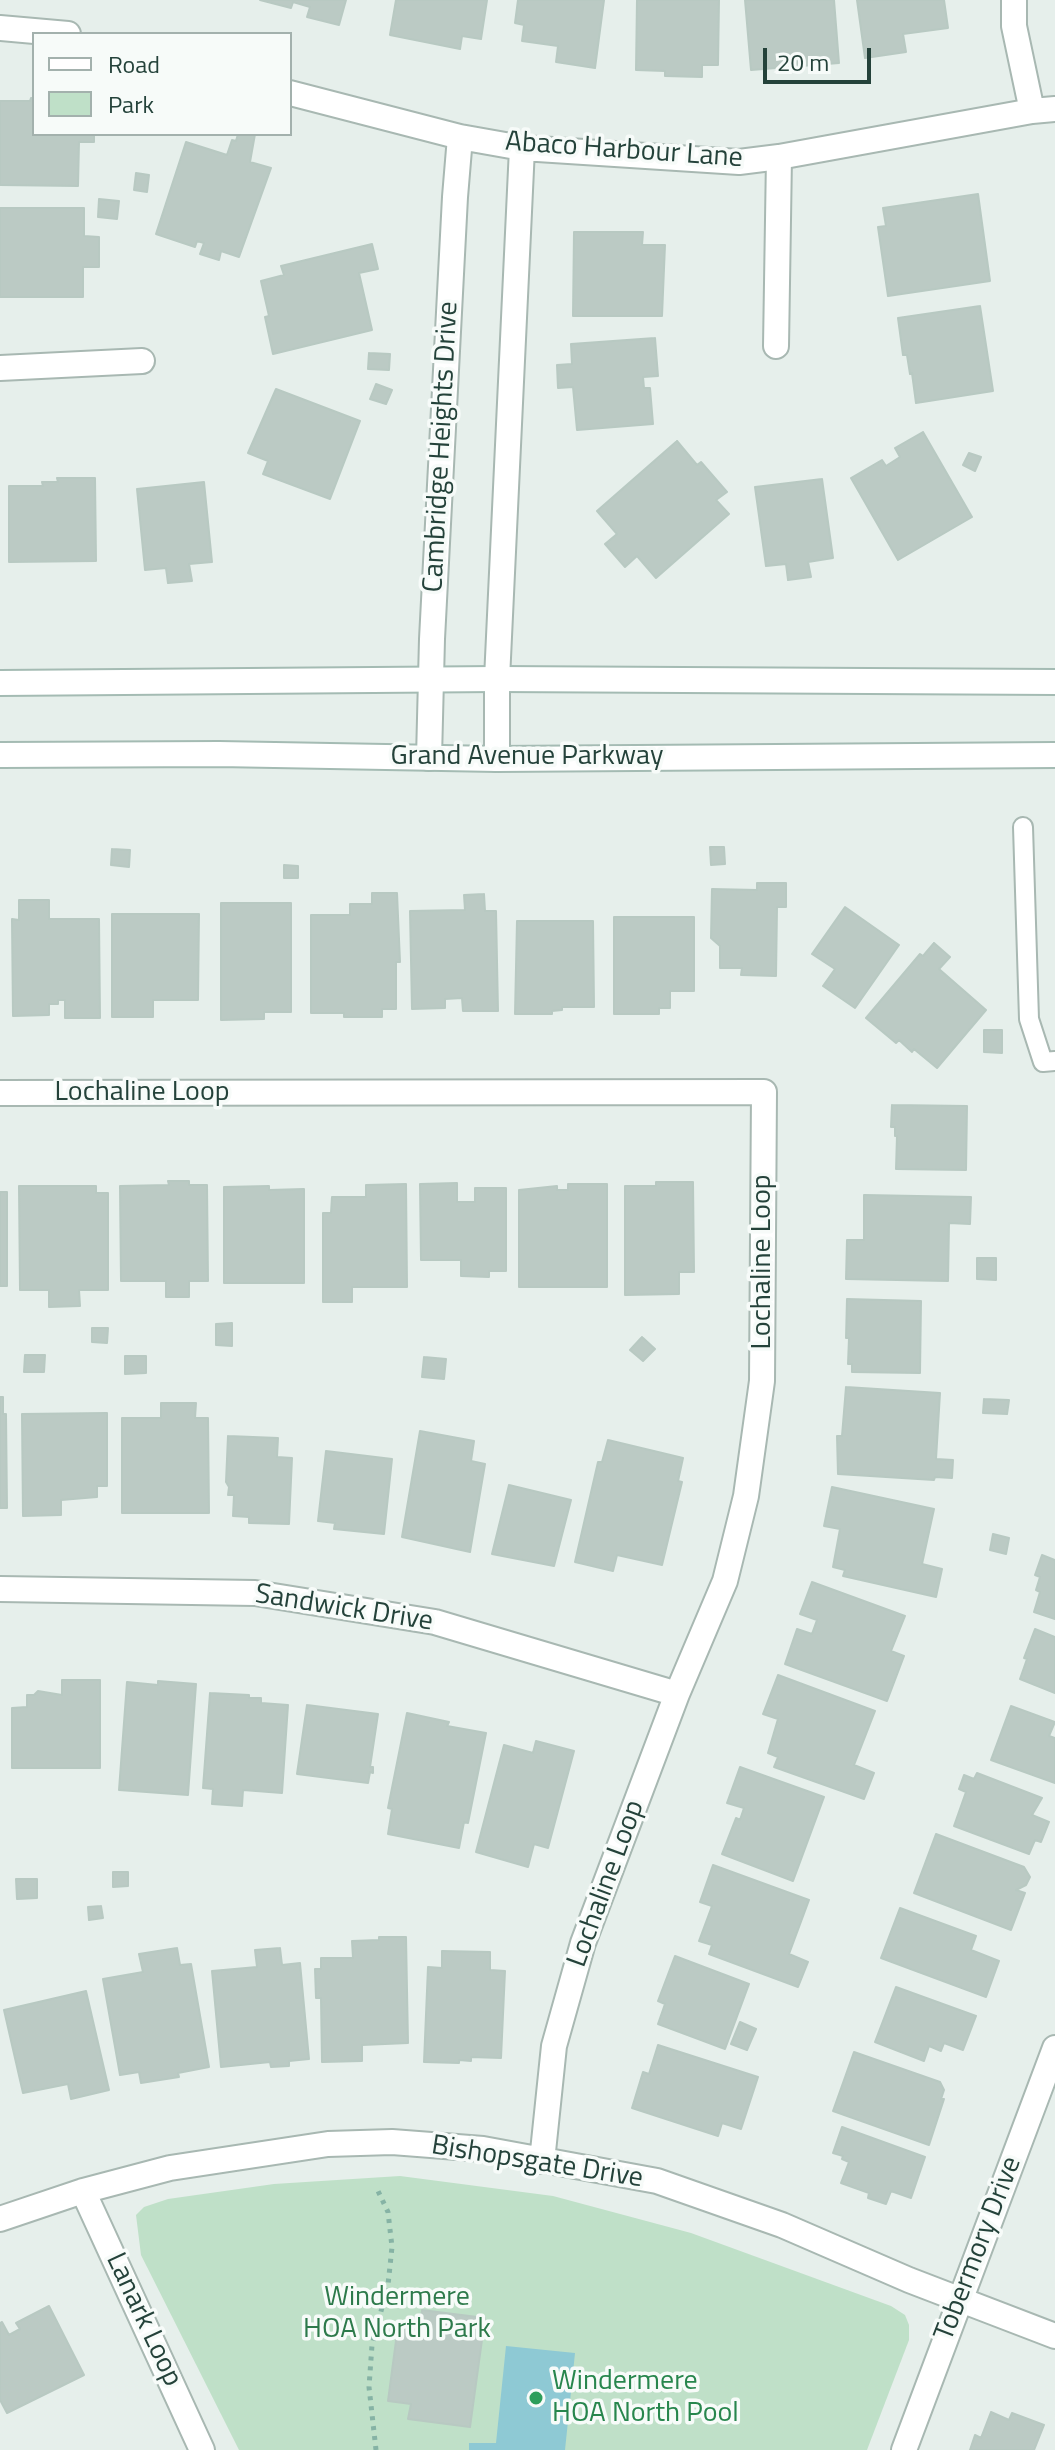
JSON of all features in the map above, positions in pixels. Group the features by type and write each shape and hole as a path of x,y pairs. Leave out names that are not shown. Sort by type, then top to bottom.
{"street":[{"path":"1014,0 1014,26 1044,110"},
{"path":"0,28 45,32"},
{"name":"Abaco Harbour Lane","path":"292,94 460,137 522,148 739,162 1044,110"},
{"name":"Cambridge Heights Drive","path":"429,758 430,679 460,137"},
{"path":"497,759 497,679 522,148"},
{"path":"776,346 779,157"},
{"path":"0,368 142,361"},
{"path":"0,683 430,679 1055,682"},
{"name":"Grand Avenue Parkway","path":"0,755 219,754 497,759 1055,755"},
{"name":"Lochaline Loop","path":"0,1093 764,1092 762,1381 746,1496 725,1581 677,1694 583,1943 554,2046 542,2161"},
{"name":"Sandwick Drive","path":"0,1589 255,1593 435,1622 677,1694"},
{"name":"Tobermory Drive","path":"904,2450 1055,2048"},
{"name":"Bishopsgate Drive","path":"0,2219 83,2191 170,2168 328,2144 392,2142 483,2149 657,2181 782,2225 1055,2336"},
{"name":"Lanark Loop","path":"83,2191 202,2450"}],"lane":[{"path":"1023,827 1029,1019 1043,1062 1055,1061"}],"path":[{"path":"376,2450 369,2387 372,2345 388,2285 392,2247 388,2212 378,2191"}],"green space":[{"name":"Windermere HOA North Park","path":"400,2176 553,2196 691,2233 891,2306 905,2315 909,2340 867,2450 239,2450 141,2255 136,2215 144,2207 168,2199 274,2184"}],"water":[{"name":"Windermere HOA North Pool","path":"506,2346 575,2353 565,2450 469,2450 469,2443 496,2443"}],"building":[{"path":"260,0 346,0 339,25 307,17 310,7 293,2 291,8"},
{"path":"396,0 487,0 481,39 462,36 460,49 390,35"},
{"path":"518,0 604,0 595,68 556,62 558,46 522,41 524,25 515,23"},
{"path":"637,0 719,0 718,65 702,65 702,77 665,76 665,71 636,70"},
{"path":"745,0 834,0 839,63 751,70"},
{"path":"857,0 944,0 948,28 903,34 906,52 865,58"},
{"path":"32,98 32,136 94,136 94,142 79,142 78,186 0,185 0,101 30,101"},
{"path":"237,136 255,136 250,162 271,168 239,257 221,251 219,260 200,254 204,243 197,241 195,247 156,234 186,142 227,155 232,140 236,141"},
{"path":"136,173 149,175 147,192 134,190"},
{"path":"978,194 990,281 888,296 878,227 886,226 883,208"},
{"path":"99,199 119,201 117,219 98,217"},
{"path":"0,208 84,208 84,236 99,237 99,267 83,267 83,297 0,297"},
{"path":"574,232 643,232 642,245 665,245 662,316 573,316"},
{"path":"372,244 378,269 359,273 372,330 273,354 261,281 284,275 281,266"},
{"path":"980,306 993,391 916,403 912,373 907,355 903,355 898,318"},
{"path":"655,338 658,376 643,377 644,388 650,388 653,424 577,430 573,387 558,388 557,365 572,364 571,344"},
{"path":"369,353 390,354 389,370 368,369"},
{"path":"376,384 392,390 386,404 370,399"},
{"path":"276,389 360,421 330,499 263,474 268,461 248,453"},
{"path":"923,432 972,517 898,560 851,478 882,460 886,466 900,457 895,448"},
{"path":"677,441 697,465 701,462 727,492 716,500 729,514 656,578 637,556 625,567 605,544 617,534 597,511"},
{"path":"969,453 981,457 975,471 963,465"},
{"path":"57,478 95,478 96,561 9,562 9,486 43,486 42,482 58,482"},
{"path":"822,479 833,558 808,562 811,577 788,580 786,564 766,566 755,487"},
{"path":"204,482 212,562 189,564 192,581 168,583 166,568 145,570 137,489"},
{"path":"710,847 724,847 725,864 711,865"},
{"path":"112,849 130,850 129,867 111,865"},
{"path":"284,865 298,866 298,878 284,878"},
{"path":"757,883 786,883 786,907 777,907 776,976 741,975 742,968 720,968 720,946 711,938 712,889 757,890"},
{"path":"372,893 397,893 400,962 396,962 396,1009 382,1009 382,1017 311,1013 311,915 350,915 350,904 372,904"},
{"path":"484,894 485,911 496,911 498,1011 463,1011 462,998 445,999 445,1008 412,1009 410,911 465,910 464,895"},
{"path":"19,900 49,900 49,919 99,919 100,1018 65,1018 65,1000 49,1004 49,1015 13,1016 12,919 19,920"},
{"path":"221,903 291,903 291,1012 264,1012 264,1019 221,1020"},
{"path":"845,907 899,945 855,1008 823,986 835,969 812,954"},
{"path":"112,914 199,914 198,1000 153,1000 153,1017 112,1017"},
{"path":"614,917 694,917 694,991 670,991 670,1008 659,1008 659,1014 614,1014"},
{"path":"517,921 593,921 594,1007 562,1007 562,1010 552,1011 552,1014 515,1014"},
{"path":"934,943 950,957 939,969 986,1010 937,1068 914,1049 912,1052 899,1040 896,1043 866,1018 920,954 923,956"},
{"path":"984,1030 1002,1030 1002,1053 984,1052"},
{"path":"892,1105 967,1106 966,1170 896,1169 897,1136 895,1127 891,1127"},
{"path":"168,1181 207,1185 208,1281 189,1281 189,1297 166,1297 166,1281 121,1281 120,1186 169,1185"},
{"path":"656,1182 693,1182 694,1272 679,1272 679,1294 625,1295 625,1186 656,1186"},
{"path":"457,1183 457,1202 475,1202 475,1188 506,1188 506,1271 489,1271 489,1277 461,1276 461,1260 421,1260 420,1184"},
{"path":"406,1184 407,1287 352,1287 352,1302 323,1302 323,1213 331,1213 332,1197 366,1197 366,1185"},
{"path":"568,1184 607,1184 607,1287 519,1287 519,1190 557,1186 557,1190 568,1190"},
{"path":"19,1186 96,1186 96,1193 108,1193 108,1290 79,1290 80,1306 49,1307 49,1290 20,1290"},
{"path":"269,1186 269,1190 304,1189 304,1283 224,1283 224,1187"},
{"path":"0,1192 7,1192 7,1286 0,1286"},
{"path":"864,1195 971,1197 970,1224 949,1223 948,1281 846,1279 847,1240 864,1240"},
{"path":"977,1258 996,1258 996,1280 977,1279"},
{"path":"847,1299 921,1301 920,1373 852,1372 852,1364 848,1364 849,1338 846,1338"},
{"path":"232,1323 232,1346 216,1345 216,1324"},
{"path":"92,1328 108,1328 107,1343 92,1342"},
{"path":"642,1337 655,1349 643,1361 630,1350"},
{"path":"25,1355 45,1355 44,1372 24,1372"},
{"path":"125,1356 146,1356 146,1373 125,1374"},
{"path":"424,1357 446,1359 444,1379 422,1377"},
{"path":"846,1387 940,1393 936,1459 953,1460 952,1478 935,1477 934,1480 838,1474 837,1436 842,1436"},
{"path":"0,1397 3,1397 3,1414 6,1414 7,1508 0,1508"},
{"path":"984,1399 1009,1400 1007,1414 983,1413"},
{"path":"161,1403 196,1403 195,1418 208,1418 209,1513 122,1513 122,1418 161,1418"},
{"path":"107,1413 107,1486 97,1486 97,1497 61,1500 61,1515 23,1516 22,1414"},
{"path":"420,1431 474,1441 471,1461 485,1464 470,1552 402,1537"},
{"path":"228,1436 278,1438 277,1457 292,1458 289,1524 249,1523 249,1517 233,1516 234,1495 228,1495 226,1482"},
{"path":"608,1440 683,1458 678,1481 682,1482 662,1565 617,1555 613,1571 575,1562 598,1462 602,1462"},
{"path":"326,1451 392,1459 384,1534 334,1529 335,1523 318,1521"},
{"path":"509,1485 571,1500 554,1566 492,1554"},
{"path":"832,1487 934,1509 922,1564 942,1569 936,1597 843,1576 845,1570 833,1567 840,1529 824,1526"},
{"path":"993,1534 1009,1538 1006,1554 990,1550"},
{"path":"1042,1555 1055,1560 1055,1619 1034,1612 1040,1592 1036,1590 1040,1577 1035,1575"},
{"path":"812,1582 905,1616 891,1651 904,1656 887,1701 785,1664 797,1629 812,1634 817,1620 800,1614"},
{"path":"1035,1629 1055,1637 1055,1693 1020,1679"},
{"path":"778,1675 875,1711 854,1765 874,1773 864,1799 774,1767 778,1757 768,1753 778,1719 763,1714"},
{"path":"62,1680 100,1680 100,1768 12,1768 12,1708 27,1707 27,1695 38,1691 62,1695"},
{"path":"158,1681 196,1684 188,1795 119,1790 127,1682 158,1685"},
{"path":"210,1693 249,1695 249,1698 261,1698 261,1703 288,1705 282,1793 243,1790 242,1806 212,1804 213,1789 203,1788"},
{"path":"307,1705 378,1714 370,1767 373,1767 373,1773 370,1772 368,1783 297,1774"},
{"path":"1011,1706 1055,1722 1049,1736 1055,1738 1055,1783 991,1760"},
{"path":"407,1713 449,1722 447,1726 486,1733 468,1823 464,1822 459,1848 388,1834 392,1809 388,1808"},
{"path":"536,1741 574,1751 548,1848 534,1844 528,1867 476,1852 504,1745 533,1753"},
{"path":"740,1767 824,1797 793,1881 722,1854 736,1818 740,1820 744,1808 727,1803"},
{"path":"977,1773 1042,1798 1032,1815 1049,1822 1041,1842 1035,1840 1029,1854 954,1826 966,1792 959,1789 964,1775 974,1779"},
{"path":"936,1834 1024,1867 1030,1877 1026,1885 1016,1890 1025,1893 1011,1930 914,1893"},
{"path":"713,1865 809,1900 789,1954 808,1962 798,1987 709,1954 712,1945 699,1941 712,1906 700,1902"},
{"path":"113,1872 128,1872 128,1886 113,1887"},
{"path":"16,1879 37,1879 37,1898 17,1899"},
{"path":"101,1906 103,1918 89,1920 88,1907"},
{"path":"900,1908 976,1936 971,1950 999,1961 986,1997 881,1958"},
{"path":"379,1937 406,1937 408,2043 362,2045 362,2061 322,2062 321,1998 316,1998 315,1969 321,1969 321,1958 353,1958 352,1941 379,1940"},
{"path":"177,1948 180,1965 191,1964 209,2067 178,2073 179,2077 141,2083 139,2072 120,2075 103,1979 143,1972 139,1954"},
{"path":"280,1948 282,1965 300,1963 309,2059 289,2061 289,2066 271,2067 270,2062 221,2067 212,1971 257,1967 255,1950"},
{"path":"442,1951 490,1952 490,1970 505,1971 501,2058 471,2057 471,2061 459,2060 459,2063 424,2062 428,1967 442,1968"},
{"path":"675,1956 749,1984 725,2049 658,2024 665,2004 658,2001"},
{"path":"896,1987 976,2016 963,2050 944,2043 941,2051 929,2046 924,2061 875,2042"},
{"path":"86,1991 109,2090 71,2099 68,2084 23,2093 4,2010"},
{"path":"740,2022 756,2029 747,2050 731,2044"},
{"path":"658,2045 758,2077 741,2129 722,2123 718,2136 632,2108 643,2072 649,2074"},
{"path":"854,2052 940,2082 944,2090 941,2099 944,2099 929,2145 833,2111"},
{"path":"842,2127 925,2157 911,2198 891,2191 886,2204 868,2198 869,2193 841,2183 849,2162 833,2153"},
{"path":"49,2306 84,2375 7,2413 0,2400 0,2323 9,2335 20,2329 16,2323"},
{"path":"422,2310 485,2318 470,2427 408,2419 411,2404 388,2401 398,2326 420,2328"},
{"path":"991,2412 1009,2420 1012,2413 1044,2425 1034,2450 970,2450 975,2435 981,2438"}],"place":[{"name":"Windermere HOA North Pool","path":"536,2398"}]}
